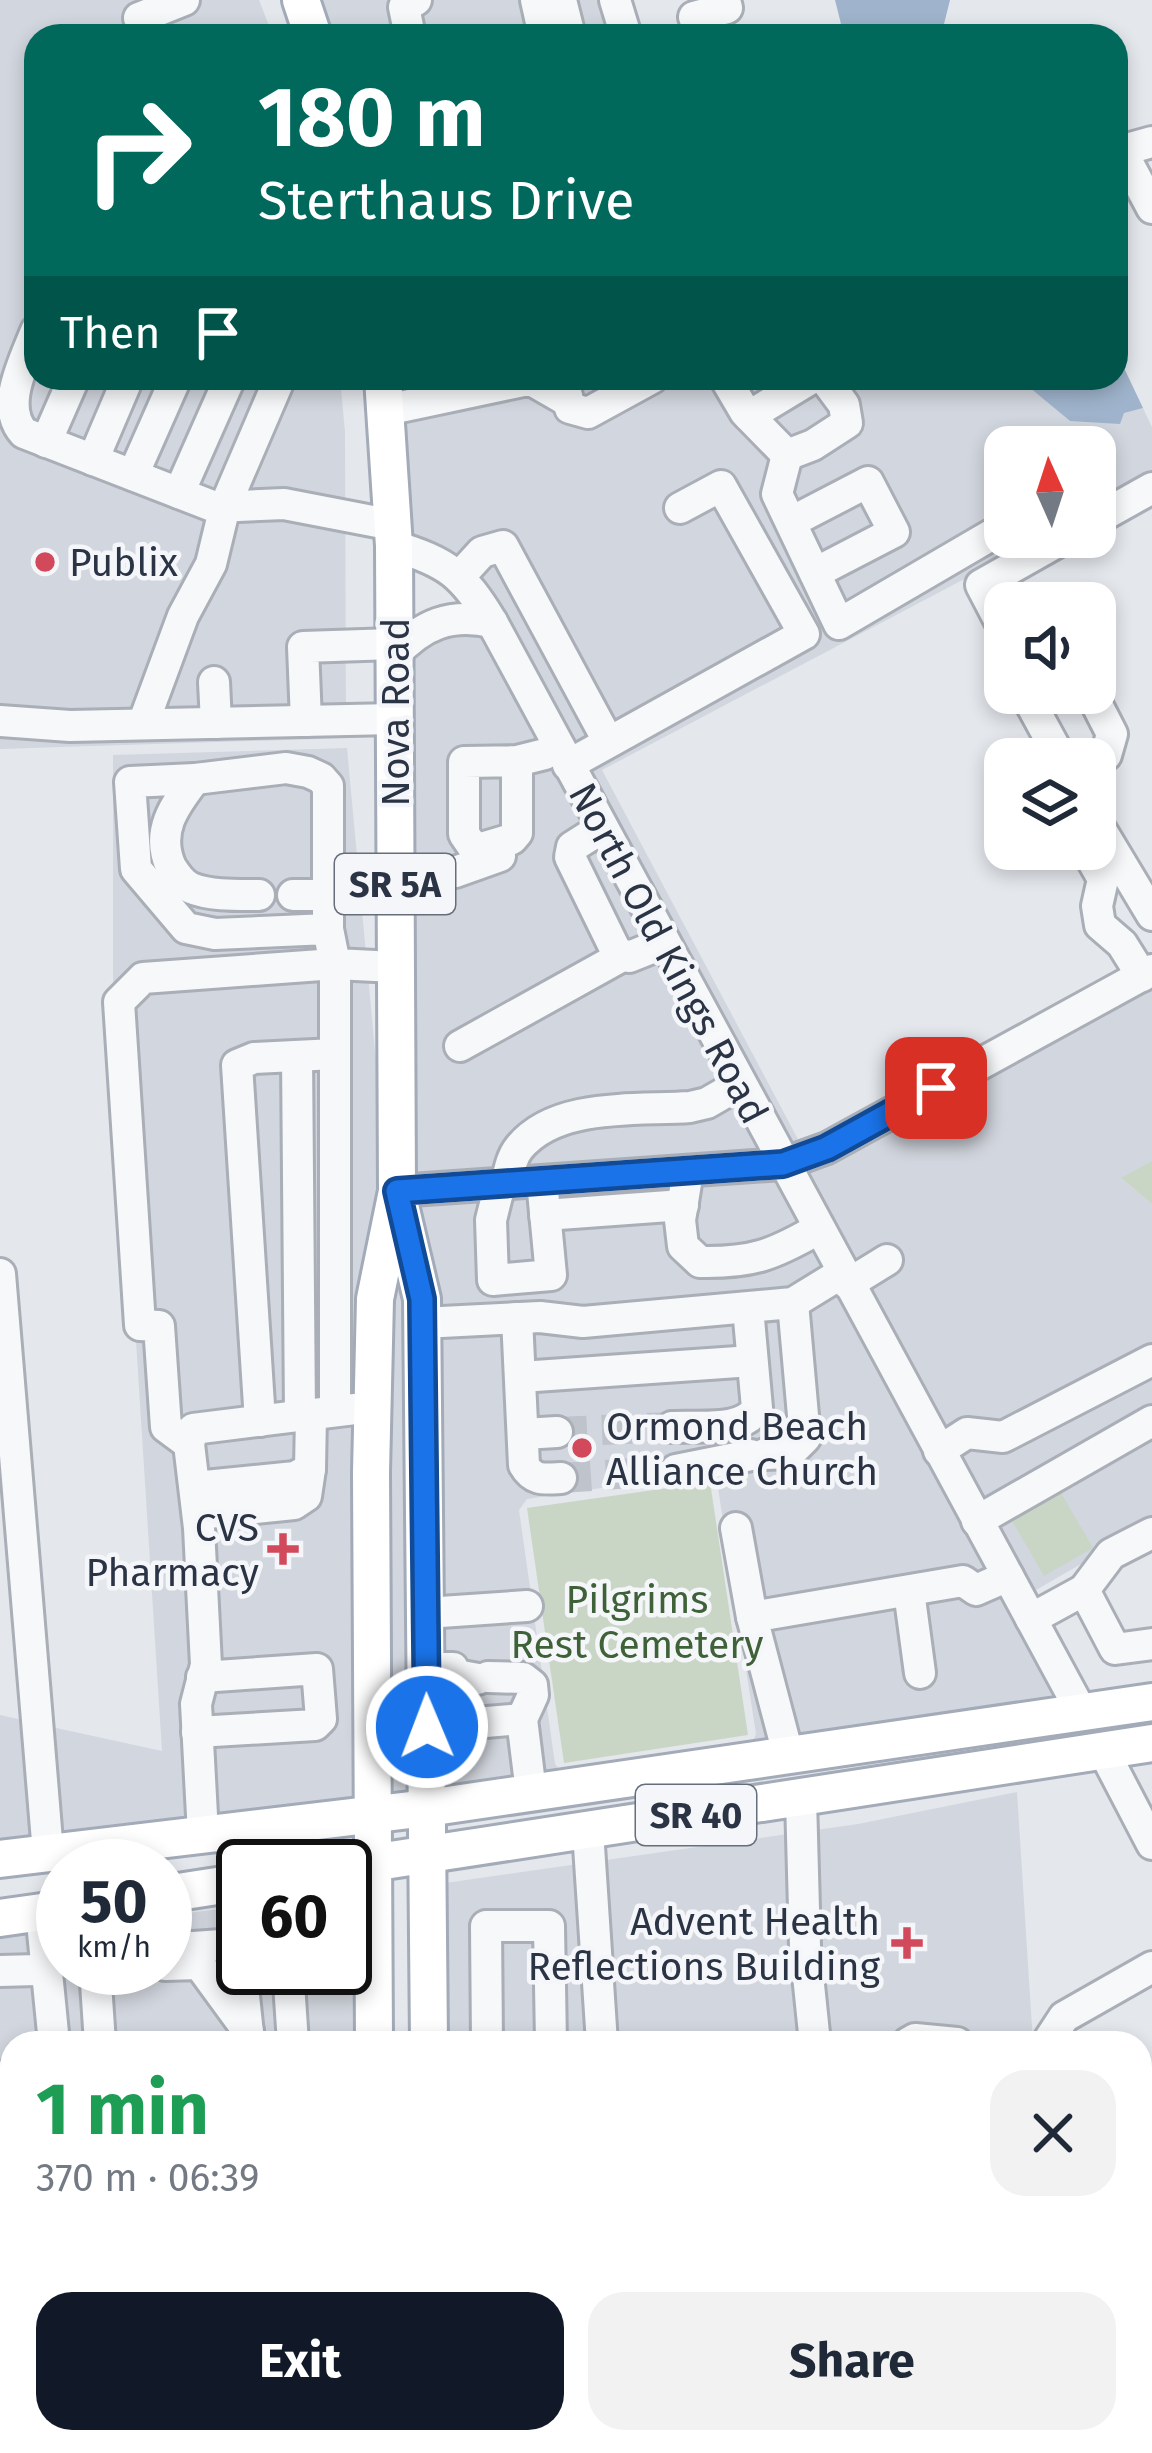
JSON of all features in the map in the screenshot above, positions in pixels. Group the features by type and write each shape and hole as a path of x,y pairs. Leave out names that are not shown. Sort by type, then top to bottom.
{"main road":[{"name":"Nova Road","path":"373,1814 375,1299 397,1191 393,535 384,394"},
{"name":"Nova Road","path":"397,1191 422,1299 426,1613 463,1675 445,1725 427,1808 428,1854"},
{"name":"SR 40","path":"160,1839 427,1808 1152,1706"},
{"path":"1103,1750 1124,1725 1152,1706"},
{"path":"1009,1766 1055,1741 1082,1713"},
{"name":"SR 40","path":"372,1863 1152,1743"},
{"name":"SR 5A","path":"366,1839 373,1814"},
{"name":"SR 40","path":"0,1859 36,1854"},
{"name":"SR 5A","path":"428,1854 429,2031"},
{"path":"0,1918 36,1912"},
{"name":"SR 5A","path":"366,1995 372,2031"}],"street":[{"path":"140,18 184,0"},
{"path":"408,24 404,7 416,0"},
{"path":"694,17 727,8 725,0"},
{"path":"1128,167 1152,208"},
{"path":"24,361 6,405 10,423 24,434 46,442 69,390"},
{"path":"93,460 123,390"},
{"path":"134,475 171,390"},
{"path":"179,493 225,390"},
{"path":"143,724 183,616 211,563 224,506 275,390"},
{"path":"384,394 427,390"},
{"path":"565,390 576,412 588,413 630,390"},
{"path":"733,390 749,416 787,455"},
{"path":"749,416 792,390"},
{"path":"787,455 847,423 844,405 833,390"},
{"name":"North Old Kings Road","path":"46,442 215,507 284,504 393,535 460,576 492,622 1082,1713"},
{"path":"787,455 777,494 839,624 984,539"},
{"path":"790,522 868,482 894,532 815,573"},
{"path":"522,761 517,832 512,839 475,850 464,834 464,762 522,761 608,741 803,634 722,486 680,508"},
{"path":"1116,508 1152,488"},
{"path":"460,576 482,552 503,546 608,741"},
{"path":"986,582 1029,558"},
{"path":"286,768 303,647 394,649 440,621 467,616 492,622"},
{"path":"214,682 216,723"},
{"path":"0,722 395,719"},
{"path":"395,872 455,872 526,841 530,819 522,761"},
{"path":"196,1501 296,1477 310,1469 335,1054 335,964 328,929 328,786 308,772 286,768 195,779 134,779 128,785 136,869 186,928 215,934 328,929"},
{"path":"195,779 169,815 164,836 176,876 190,887 259,895"},
{"path":"602,828 572,847 570,857 617,953 629,957 664,943"},
{"path":"1109,870 1152,916"},
{"path":"397,1191 783,1164 827,1148 1147,973 1100,925 1097,906 1112,870"},
{"path":"293,896 328,895"},
{"path":"460,1046 624,956"},
{"path":"189,1444 166,1427 159,1326 140,1325 119,1002 143,978 335,964 395,967"},
{"path":"260,1421 237,1065 243,1059 335,1054"},
{"path":"297,1056 315,1414"},
{"path":"542,1181 551,1274 494,1280 491,1220 518,1148 534,1135 574,1115 707,1103 740,1084"},
{"path":"688,1171 682,1205 683,1246 700,1262 742,1263 775,1254 818,1229"},
{"path":"545,1215 682,1205"},
{"path":"422,1323 517,1318 583,1322 794,1303 887,1259"},
{"path":"0,1274 12,1576 46,1839"},
{"path":"676,1470 790,1454 805,1438 794,1303"},
{"path":"672,1427 739,1424 752,1418 758,1408 748,1308"},
{"path":"517,1318 524,1465 540,1479 561,1478"},
{"path":"939,1451 967,1433 1004,1437 1152,1360"},
{"path":"521,1377 752,1361"},
{"path":"203,1834 196,1704 206,1665 189,1444 193,1429 372,1406"},
{"path":"977,1521 1152,1421"},
{"path":"523,1434 557,1432"},
{"path":"736,1528 752,1617 788,1754"},
{"path":"1084,1590 1111,1554 1152,1533"},
{"path":"1031,1619 1152,1551"},
{"path":"752,1617 963,1581 976,1590 1002,1565"},
{"path":"1084,1590 1115,1648 1152,1644"},
{"path":"909,1591 920,1673"},
{"path":"426,1613 527,1606"},
{"path":"197,1732 315,1724 321,1719 317,1669 202,1677"},
{"path":"463,1675 523,1678 532,1685 533,1696 522,1719 531,1792"},
{"path":"445,1725 522,1719"},
{"path":"1103,1750 1152,1844"},
{"path":"801,1799 805,1946 814,2031"},
{"path":"588,1831 601,2031"},
{"path":"487,2031 487,1926 549,1926 551,2031"},
{"path":"192,1947 222,1945 240,1958 248,2031"},
{"path":"192,1964 199,1964 245,2031"},
{"path":"1055,2031 1064,2017 1152,1966"},
{"path":"0,1971 36,1970"},
{"path":"55,2031 58,1995"},
{"path":"68,1995 77,2031"},
{"path":"96,1995 99,2031"},
{"path":"289,1995 291,2031"}],"shaded area":[{"path":"0,0 259,0 268,24 24,24 24,390 341,390 346,738 0,749"},
{"path":"312,0 605,0 612,24 320,24"},
{"path":"393,390 1033,390 1070,421 1143,408 1152,427 1152,480 1116,499 1116,426 984,426 984,558 1004,558 602,770 801,1145 787,1150 502,620 403,537"},
{"path":"442,632 486,633 765,1154 407,1179 405,660"},
{"path":"347,748 387,1181 362,1804 57,1839 47,1726 162,1751 113,978 113,755"},
{"path":"1152,983 1152,1161 1122,1179 1152,1204 1152,1523 1029,1594 798,1171"},
{"path":"777,1176 1063,1699 752,1744 756,1734 716,1475 709,1472 527,1499 519,1510 555,1764 561,1772 437,1795 410,1202"},
{"path":"398,1238 412,1300 417,1798 382,1802 384,1301"},
{"path":"0,1715 27,1721 37,1839 36,1843 0,1848"},
{"path":"1017,1792 1032,2031 438,2031 438,1884 858,1824"},
{"path":"216,1909 216,1995 362,1995 364,2031 0,2031 0,1938 36,1933 36,1995 192,1995 192,1913"}],"green space":[{"path":"1152,1161 1152,1204 1121,1178"},
{"name":"Pilgrims Rest Cemetery","path":"710,1482 748,1735 564,1763 527,1508"},
{"path":"1060,1491 1093,1548 1044,1576 1011,1519"}],"water":[{"path":"835,0 950,0 944,24 841,24"},
{"path":"1128,376 1143,408 1124,413 1120,424 1070,421 1033,390 1128,390"}],"tunnel":[{"path":"557,1432 672,1427"},
{"path":"561,1478 676,1470"}],"place":[{"name":"Publix","path":"45,562"},
{"name":"Ormond Beach Alliance Church","path":"582,1448"},
{"name":"CVS Pharmacy","path":"283,1549"},
{"name":"Advent Health Reflections Building","path":"907,1943"}],"route":[{"path":"427,1727 422,1299 397,1191 783,1164 827,1148 936,1088"}]}
